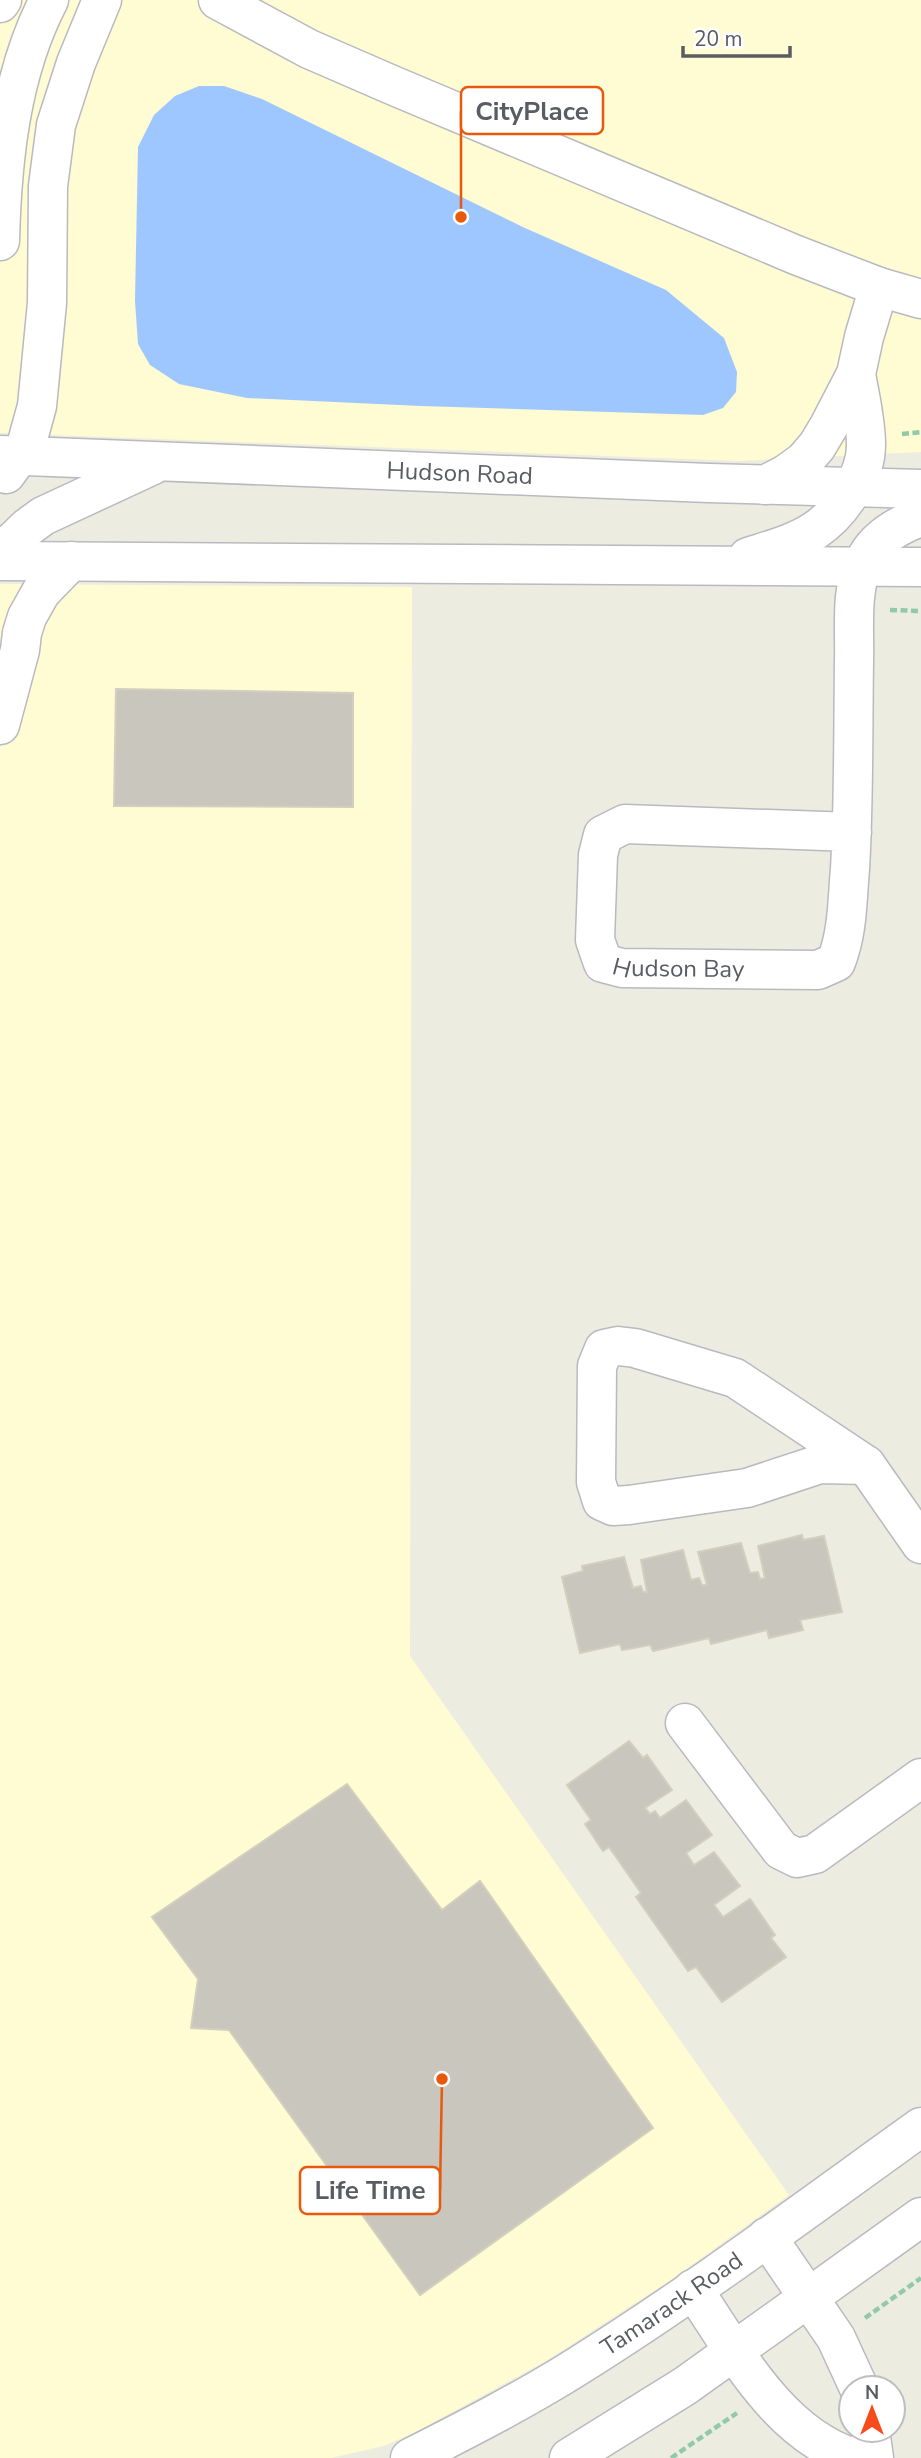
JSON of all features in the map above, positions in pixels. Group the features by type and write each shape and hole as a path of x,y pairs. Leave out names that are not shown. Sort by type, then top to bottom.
{"street":[{"path":"0,241 3,164 18,86 37,24 50,0"},
{"path":"7,464 32,430 39,397 47,303 48,186 56,125 76,63 102,0"},
{"path":"218,0 309,49 392,85 796,255 879,287 921,299"},
{"path":"765,485 792,470 817,446 856,374 879,287"},
{"path":"719,567 786,544 813,531 833,514 853,487 862,468 866,444 856,374"},
{"path":"0,554 43,516 161,461"},
{"name":"Hudson Road","path":"7,464 161,461 921,489"},
{"path":"862,567 880,540 902,524 921,517"},
{"path":"0,561 921,567"},
{"path":"0,725 27,617 41,592 71,561"},
{"name":"Hudson Bay","path":"852,831 625,824 604,835 598,855 595,940 603,963 622,968 818,970 836,962 845,939 852,831 855,616 862,567"},
{"path":"866,1465 820,1464 747,1488 613,1506 602,1501 596,1482 597,1366 604,1349 618,1346 635,1348 734,1378 866,1465 921,1544"},
{"path":"685,1723 781,1850 797,1858 815,1854 921,1778"},
{"name":"Tamarack Road","path":"411,2458 577,2367 693,2289 921,2127"},
{"path":"569,2458 685,2386 921,2217"},
{"path":"767,2237 836,2338 853,2374"},
{"path":"693,2289 765,2392 799,2428 835,2452 854,2458"}],"path":[{"path":"883,610 921,611"}],"shaded area":[{"path":"0,0 921,0 921,452 739,461 0,433"},
{"path":"0,584 412,587 410,1656 789,2195 671,2280 548,2360 414,2433 384,2446 331,2458 0,2458"}],"water":[{"path":"199,86 224,86 262,99 525,228 666,290 724,338 737,372 736,392 723,408 703,415 247,398 179,384 150,365 138,344 135,301 138,147 154,115 175,96"}],"building":[{"path":"116,689 353,693 353,807 114,806"},
{"path":"802,1535 803,1540 824,1536 842,1612 800,1620 803,1630 769,1638 767,1630 711,1644 709,1638 653,1651 650,1645 622,1650 620,1644 580,1653 562,1577 583,1571 582,1566 624,1557 633,1588 641,1586 643,1592 647,1592 641,1560 683,1550 691,1580 699,1578 702,1585 707,1585 698,1552 741,1543 750,1573 758,1572 760,1579 765,1578 758,1546"},
{"path":"629,1741 643,1758 647,1755 672,1790 645,1808 650,1814 655,1811 660,1818 686,1800 712,1835 686,1853 694,1865 714,1852 740,1886 714,1905 723,1917 750,1899 775,1935 771,1938 786,1957 722,2002 696,1967 688,1971 636,1897 641,1893 609,1847 603,1851 585,1824 591,1820 567,1785"},
{"path":"347,1784 442,1910 480,1881 653,2128 420,2295 229,2030 191,2028 198,1979 152,1917"}],"place":[{"name":"CityPlace","path":"461,217"},
{"name":"Life Time","path":"442,2079"}]}
